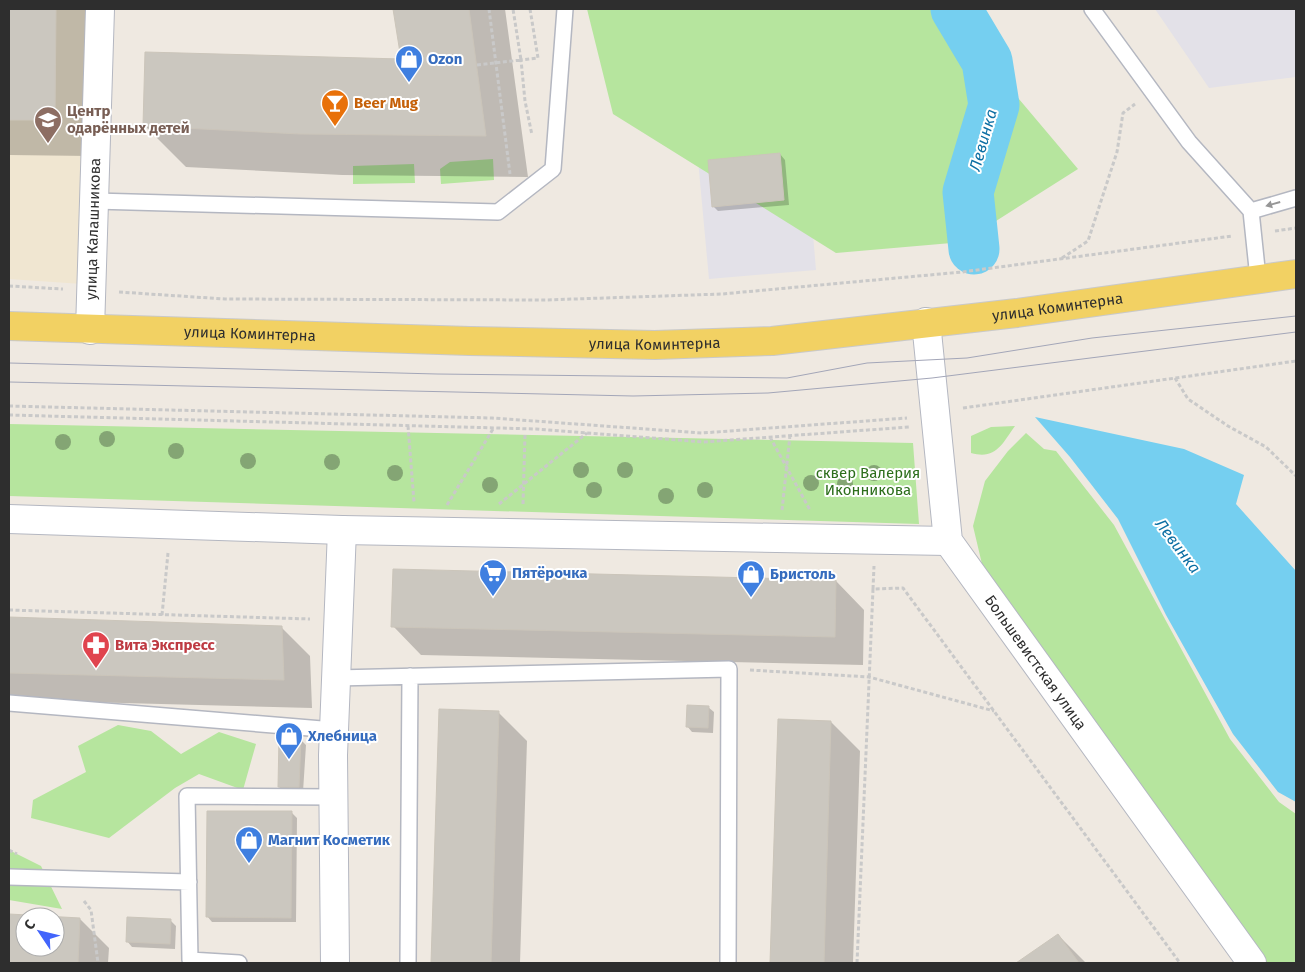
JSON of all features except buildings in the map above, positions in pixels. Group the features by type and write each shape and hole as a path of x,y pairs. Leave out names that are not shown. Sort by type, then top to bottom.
{"main road":[{"name":"улица Коминтерна","path":"9,326 90,330 655,345 772,341 1017,313 1296,274"}],"street":[{"name":"улица Калашникова","path":"90,330 100,9"},
{"name":"Большевистская улица","path":"926,322 948,541 1252,963"},
{"path":"9,519 342,530 948,541"},
{"path":"335,963 334,730 342,530"}],"lane":[{"path":"94,201 498,212 553,169 564,9"},
{"path":"1092,9 1189,142 1251,211 1258,278"},
{"path":"1251,211 1296,198"},
{"path":"336,678 729,669 728,963"},
{"path":"408,963 410,676"},
{"path":"9,702 334,730"},
{"path":"239,963 190,960 186,796 334,797"},
{"path":"9,877 189,882"}],"path":[{"path":"489,9 514,200"},
{"path":"513,9 521,60 524,101 534,142"},
{"path":"477,65 538,58 530,9"},
{"path":"1061,258 1088,241 1116,152 1123,113 1152,92"},
{"path":"9,286 225,299 545,300 712,295 952,273 1296,228"},
{"path":"9,415 494,428 703,442 935,421 959,408 1296,361"},
{"path":"1175,378 1188,398 1228,426 1266,448 1296,476"},
{"path":"9,406 492,418 702,432 935,421"},
{"path":"408,426 424,531"},
{"path":"424,531 494,428"},
{"path":"497,505 587,433"},
{"path":"523,512 524,435"},
{"path":"778,538 790,435"},
{"path":"770,436 826,539"},
{"path":"162,615 168,552"},
{"path":"857,963 873,589 903,588 1180,963"},
{"path":"729,669 870,677 994,711"},
{"path":"91,910 98,963"}],"shaded area":[{"name":"Центр одарённых детей","path":"9,9 90,9 82,284 9,279"},
{"path":"1155,9 1296,9 1296,77 1209,88"},
{"path":"806,151 816,270 709,279 698,160"}],"green space":[{"path":"587,9 948,9 987,61 1078,169 963,242 836,253 613,114"},
{"path":"493,159 494,180 441,184 440,169 450,162"},
{"path":"414,164 415,183 353,184 353,166"},
{"name":"сквер Валерия Иконникова","path":"9,424 913,443 919,524 9,496"},
{"path":"1015,426 998,449 987,454 971,453 971,436 991,427"},
{"path":"1026,433 1044,449 1056,451 1114,525 1230,739 1279,802 1296,814 1296,963 1261,963 986,581 973,526 985,481 1008,451"},
{"path":"118,725 151,731 181,754 219,732 256,744 243,790 199,774 175,788 109,838 31,818 33,800 86,772 78,746"},
{"path":"9,850 41,866 61,907 50,907 9,900"}],"water":[{"path":"1035,417 1184,449 1244,475 1236,504 1296,571 1296,802 1278,792 1233,734 1166,615 1118,519 1070,457"}],"waterway":[{"name":"Левинка","path":"956,9 987,61 994,105 968,192 974,249"}],"tram line":[{"path":"9,363 437,374 787,378 867,363 967,358 1092,338 1296,316"},
{"path":"9,382 633,396 768,393 932,378 1296,332"}],"place":[{"name":"Ozon","path":"409,83"},
{"name":"Beer Mug","path":"335,127"},
{"name":"Центр одарённых детей","path":"48,144"},
{"name":"Пятёрочка","path":"493,597"},
{"name":"Бристоль","path":"751,598"},
{"name":"Вита Экспресс","path":"96,669"},
{"name":"Хлебница","path":"289,760"},
{"name":"Магнит Косметик","path":"249,864"}]}
